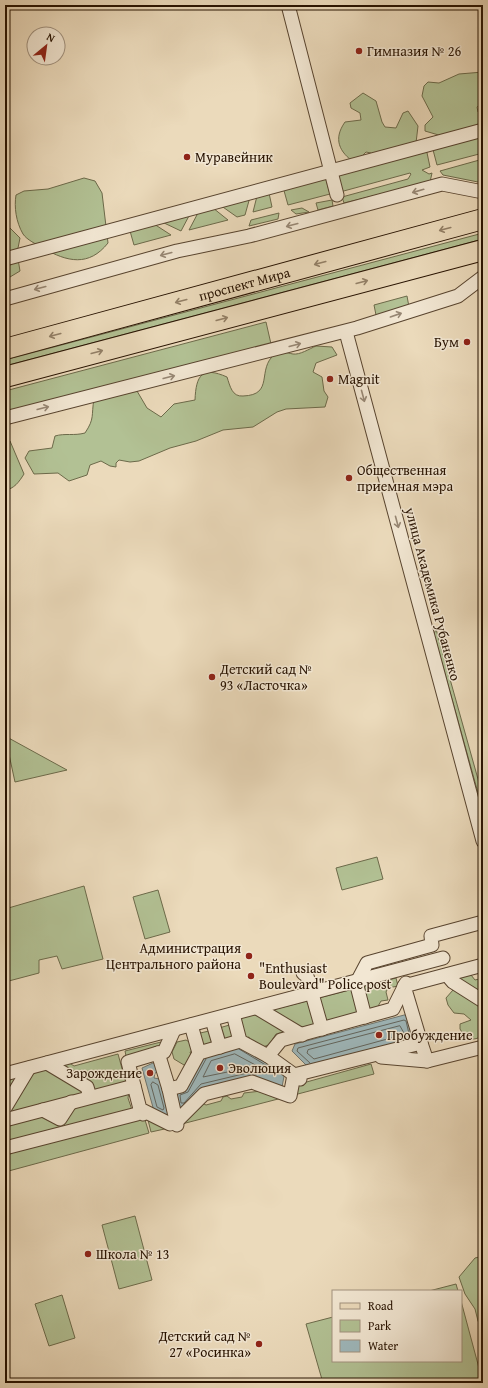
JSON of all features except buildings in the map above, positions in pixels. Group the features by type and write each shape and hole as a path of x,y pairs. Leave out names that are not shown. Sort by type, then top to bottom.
{"main road":[{"name":"проспект Мира","path":"5,349 483,219"},
{"name":"проспект Мира","path":"5,376 483,250"}],"street":[{"path":"288,5 332,170 337,195"},
{"path":"5,259 483,130"},
{"path":"5,299 178,251 249,236 442,184 483,192"},
{"path":"5,418 346,332 458,296 483,277"},
{"name":"улица Академика Рубаненко","path":"346,332 483,841"},
{"path":"483,922 431,936 432,945 440,960 444,976 483,1001"},
{"path":"365,1017 357,982 367,963 432,945"},
{"path":"5,1074 440,960"},
{"path":"404,986 483,965"},
{"path":"268,1056 281,1040 393,1009 413,967"},
{"path":"303,973 307,976 313,993 322,1029"},
{"path":"404,986 426,1061"},
{"path":"257,1008 302,1035"},
{"path":"233,1014 240,1041"},
{"path":"212,1020 220,1047"},
{"path":"169,1089 181,1086 199,1053 191,1025"},
{"path":"119,1044 124,1063 128,1062 164,1052 174,1030"},
{"path":"199,1053 240,1041 268,1056 305,1082"},
{"path":"294,1075 331,1071 372,1056 421,1043"},
{"path":"372,1056 426,1061 483,1047"},
{"path":"158,1053 169,1089 174,1125"},
{"path":"128,1062 134,1086 146,1112"},
{"path":"47,1063 87,1087 90,1097"},
{"path":"5,1108 29,1068"},
{"path":"174,1125 204,1094 252,1082 290,1096 294,1075"},
{"path":"5,1120 134,1086"},
{"path":"60,1120 71,1102"},
{"path":"56,1106 63,1133"},
{"path":"43,1110 60,1120"},
{"path":"5,1148 146,1112 174,1125"}],"green space":[{"path":"483,72 482,103 477,107 478,112 483,111 483,153 437,165 432,146 442,136 425,131 425,125 433,117 422,96 424,86 428,82 439,83 459,74"},
{"path":"363,93 376,101 385,127 396,128 403,113 408,111 418,126 416,143 426,148 430,167 422,170 429,174 432,173 430,182 344,203 342,197 408,179 411,174 410,173 340,192 335,173 355,163 349,159 342,150 339,134 345,122 361,120 360,113 351,108 350,103","holes":["366,152 371,153 375,162 363,161 362,156"]},
{"path":"483,159 483,183 443,175 440,171"},
{"path":"325,176 330,194 288,205 283,187"},
{"path":"84,178 95,181 102,193 108,243 101,251 85,259 69,259 52,253 32,242 23,234 17,220 15,209 16,195 24,191 48,189"},
{"path":"269,193 272,207 253,212 257,196"},
{"path":"250,197 245,215 237,217 220,205"},
{"path":"332,200 333,206 318,210 316,203"},
{"path":"213,208 228,220 189,230 199,211"},
{"path":"302,208 309,212 296,214 291,210"},
{"path":"279,213 278,219 249,226 251,220"},
{"path":"190,214 181,231 162,222"},
{"path":"5,223 20,238 17,253 20,271 5,280"},
{"path":"154,224 171,235 134,245 130,231"},
{"path":"483,233 483,239 5,366 5,360"},
{"path":"407,296 409,307 376,315 374,305"},
{"path":"266,322 271,344 5,413 5,391"},
{"path":"316,346 332,347 337,355 316,363 313,372 322,377 324,391 328,397 325,407 286,409 277,412 253,427 223,430 196,441 170,448 139,461 130,462 119,460 116,463 116,467 110,466 101,461 90,465 87,475 69,481 58,473 34,474 25,458 29,451 52,448 55,436 85,433 91,420 94,399 129,389 137,391 147,408 161,417 174,404 195,400 199,379 206,373 212,372 227,377 232,390 236,395 253,395 259,391 262,386 266,367 269,360 275,354 281,352 299,354"},
{"path":"5,436 10,441 24,474 14,487 5,490"},
{"path":"436,629 483,797 483,811 434,634"},
{"path":"5,736 67,770 15,782"},
{"path":"377,857 383,879 342,890 336,868"},
{"path":"84,886 103,959 62,969 57,956 39,960 39,973 5,982 5,909"},
{"path":"158,890 170,932 145,939 133,897"},
{"path":"471,975 475,980 479,979 483,982 483,1034 475,1039 465,1037 460,1029 460,1024 471,1020 464,1014 454,1013 448,1005 446,998 453,990 454,978"},
{"path":"396,978 398,986 388,988 386,992 388,1000 381,1001 377,1008 276,1034 269,1045 259,1048 251,1044 249,1037 242,1039 238,1023 241,1018"},
{"path":"233,1024 237,1038 222,1042 219,1028"},
{"path":"209,1031 213,1044 200,1048 196,1034"},
{"path":"186,1040 193,1044 195,1051 190,1052 192,1058 188,1059 189,1063 184,1065 174,1059 172,1052 177,1042"},
{"path":"161,1042 162,1046 126,1056 125,1051"},
{"path":"118,1054 126,1083 5,1115 5,1080 68,1062 74,1066"},
{"path":"371,1064 374,1074 294,1095 297,1079 303,1083"},
{"path":"261,1091 282,1098 178,1125 200,1102 206,1105 221,1101 223,1097 227,1096 231,1099 242,1097 244,1093"},
{"path":"129,1092 128,1098 133,1113 5,1142 5,1124"},
{"path":"139,1116 145,1120 149,1133 5,1172 5,1150"},
{"path":"148,1120 169,1128 151,1132"},
{"path":"135,1216 152,1280 119,1289 102,1225"},
{"path":"483,1256 483,1330 478,1321 475,1309 465,1294 459,1277 475,1258"},
{"path":"456,1284 458,1290 433,1290"},
{"path":"62,1295 75,1338 49,1346 35,1304"},
{"path":"462,1305 483,1383 323,1383 306,1324 332,1317 332,1362 462,1362"}],"water":[{"path":"408,1014 415,1041 310,1069 292,1051 295,1044"},
{"path":"237,1044 285,1071 282,1087 248,1077 202,1088 179,1116 175,1092 204,1053"},
{"path":"153,1063 156,1064 158,1072 155,1073 154,1078 160,1079 171,1118 154,1111 142,1068"}],"place":[{"name":"Гимназия № 26","path":"359,51"},
{"name":"Муравейник","path":"187,157"},
{"name":"Бум","path":"467,342"},
{"name":"Magnit","path":"330,379"},
{"name":"Общественная приемная мэра","path":"349,478"},
{"name":"Детский сад № 93 «Ласточка»","path":"212,677"},
{"name":"Администрация Центрального района","path":"249,956"},
{"name":"\"Enthusiast Boulevard\" Police post","path":"251,976"},
{"name":"Пробуждение","path":"379,1035"},
{"name":"Эволюция","path":"220,1068"},
{"name":"Зарождение","path":"150,1073"},
{"name":"Школа № 13","path":"88,1254"},
{"name":"Детский сад № 27 «Росинка»","path":"259,1344"}]}
